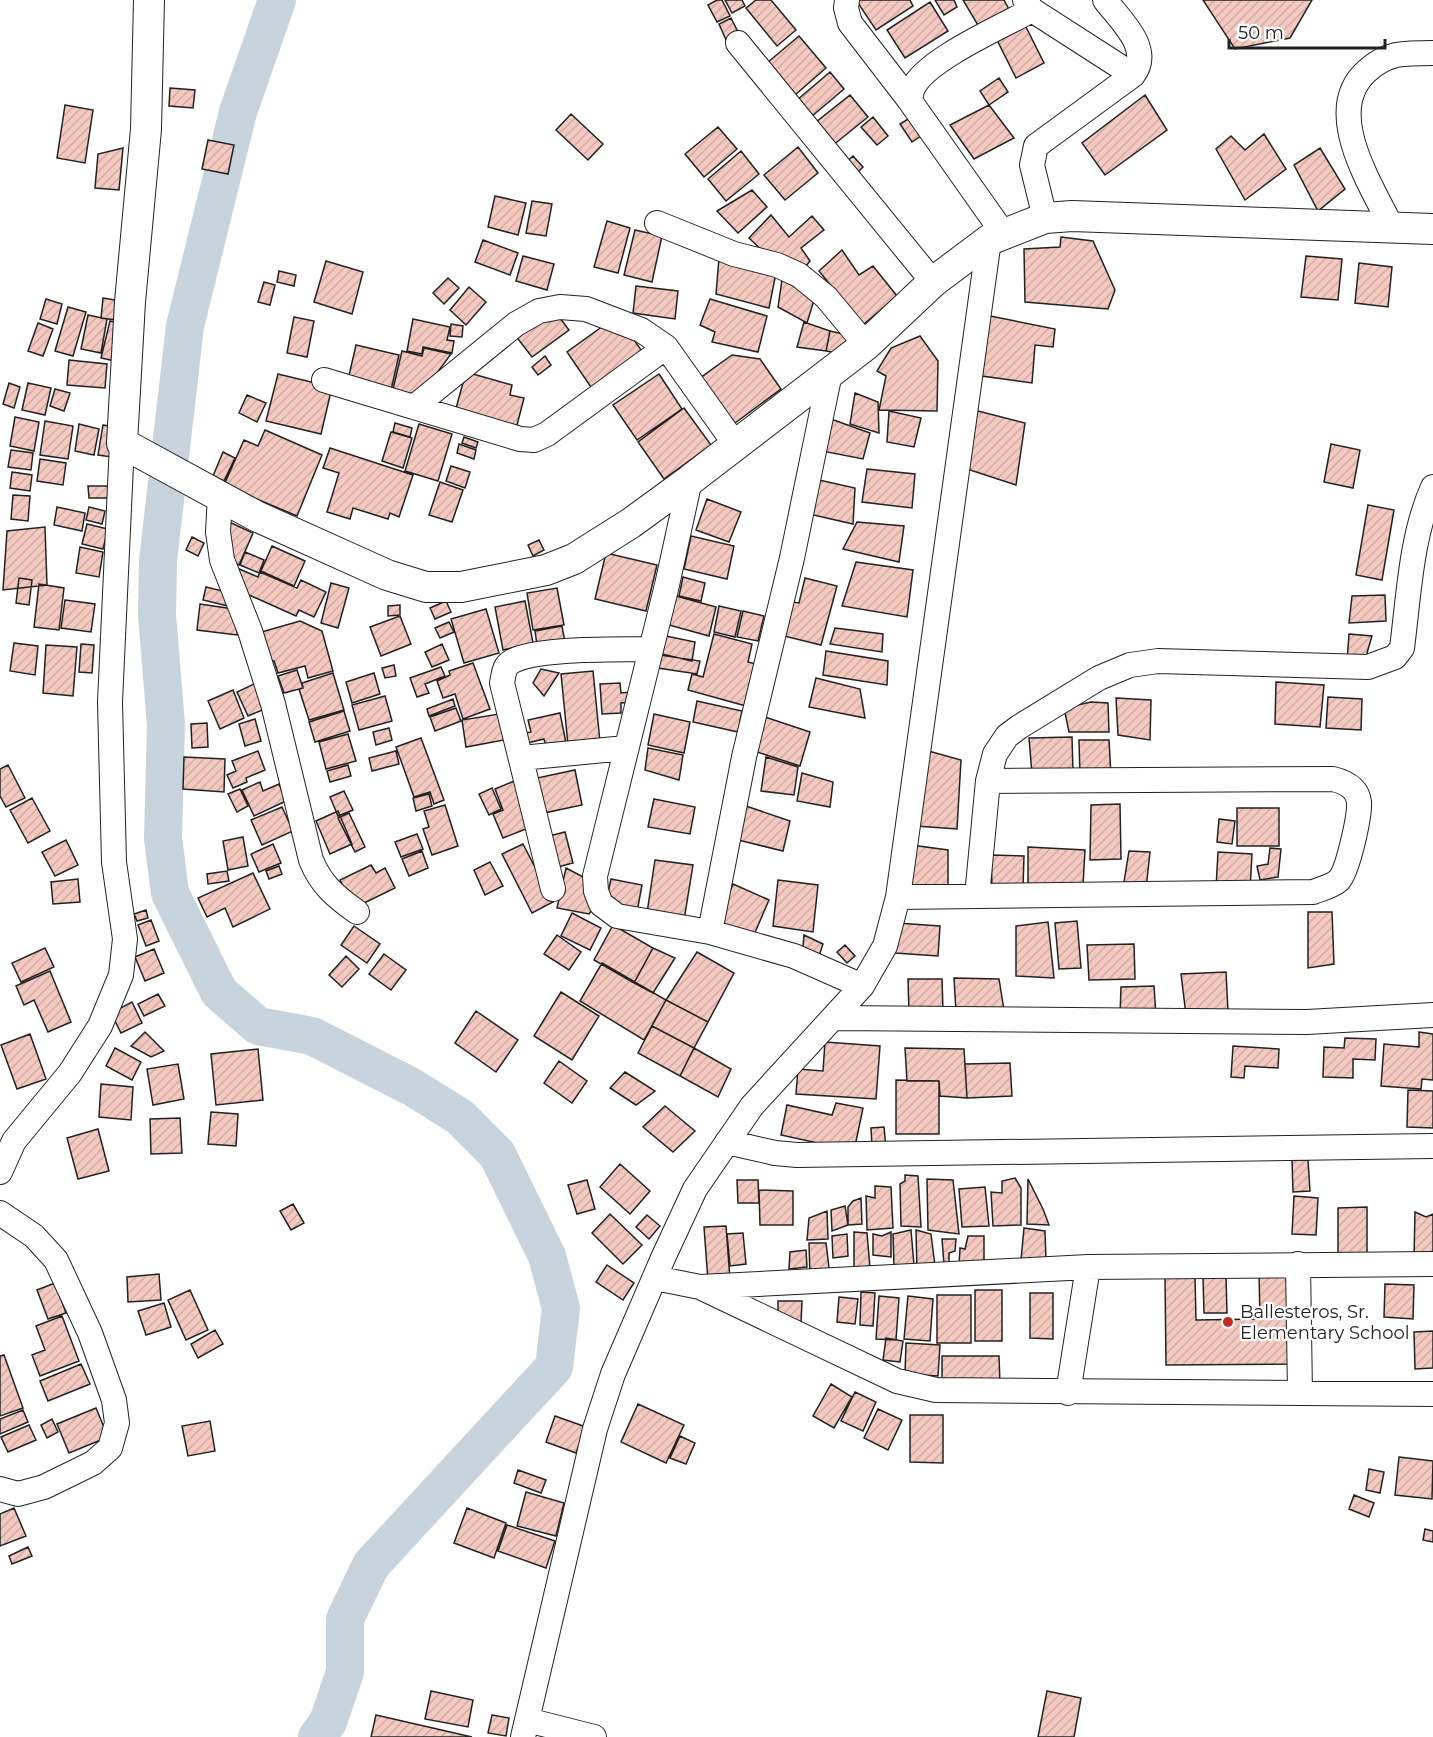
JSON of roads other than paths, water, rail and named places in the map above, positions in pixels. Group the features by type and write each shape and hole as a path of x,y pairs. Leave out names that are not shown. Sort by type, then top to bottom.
{"main road":[{"path":"149,0 146,129 130,302 135,450 256,516 387,575 426,587 461,586 546,570 574,559 631,523 830,373 866,345 933,282 996,237 1045,218 1072,216 1433,229"}],"street":[{"path":"594,1737 525,1729 595,1429 613,1374 695,1189 752,1106 862,986 885,946 898,897 996,237 910,101 850,23 846,8 847,0"},
{"path":"1045,218 1032,165 1035,146 1133,75 1141,58 1138,48 1105,0"},
{"path":"910,101 913,88 920,78 943,59 1029,5 1133,75"},
{"path":"738,43 933,282"},
{"path":"1392,228 1358,155 1347,121 1348,100 1358,78 1375,64 1395,55 1433,53"},
{"path":"657,223 734,254 777,265 799,275 826,297 866,345"},
{"path":"414,408 516,324 539,311 560,307 586,309 641,330 666,346 735,444"},
{"path":"324,380 520,439 534,440 547,434 666,346"},
{"path":"710,932 744,757 792,558 830,373"},
{"path":"0,1172 14,1141 70,1072 100,1026 121,975 125,939 114,862 110,702 135,450"},
{"path":"690,480 595,876 596,891 601,904 617,916 710,932 794,956 862,986"},
{"path":"977,896 988,782 995,754 1007,736 1099,678 1130,665 1158,661 1368,667 1395,657 1402,648 1414,550 1425,505 1433,487"},
{"path":"220,496 218,532 222,560 250,631 273,704 310,860 317,875 331,894 357,912"},
{"path":"554,889 502,683 505,667 512,661 538,654 651,649"},
{"path":"521,758 626,748"},
{"path":"898,897 1313,892 1339,880 1349,859 1359,802 1354,790 1346,782 1333,779 988,782"},
{"path":"834,1018 1307,1022 1433,1016"},
{"path":"727,1142 775,1153 797,1155 1433,1146"},
{"path":"0,1213 34,1236 56,1260 90,1333 114,1400 117,1423 110,1448 93,1463 44,1487 18,1494 0,1489"},
{"path":"1298,1264 1300,1393"},
{"path":"700,1287 1088,1267 1433,1264"},
{"path":"1068,1393 1088,1267"},
{"path":"655,1278 700,1287 897,1381 936,1390 1068,1393 1433,1394"}],"waterway":[{"path":"277,0 238,112 185,326 158,561 157,615 166,725 163,838 170,893 219,992 258,1026 312,1036 412,1087 460,1117 497,1154 547,1256 561,1308 554,1367 371,1565 345,1619 345,1672 328,1722 317,1737"}],"place":[{"name":"Ballesteros, Sr. Elementary School","path":"1228,1322"}]}
